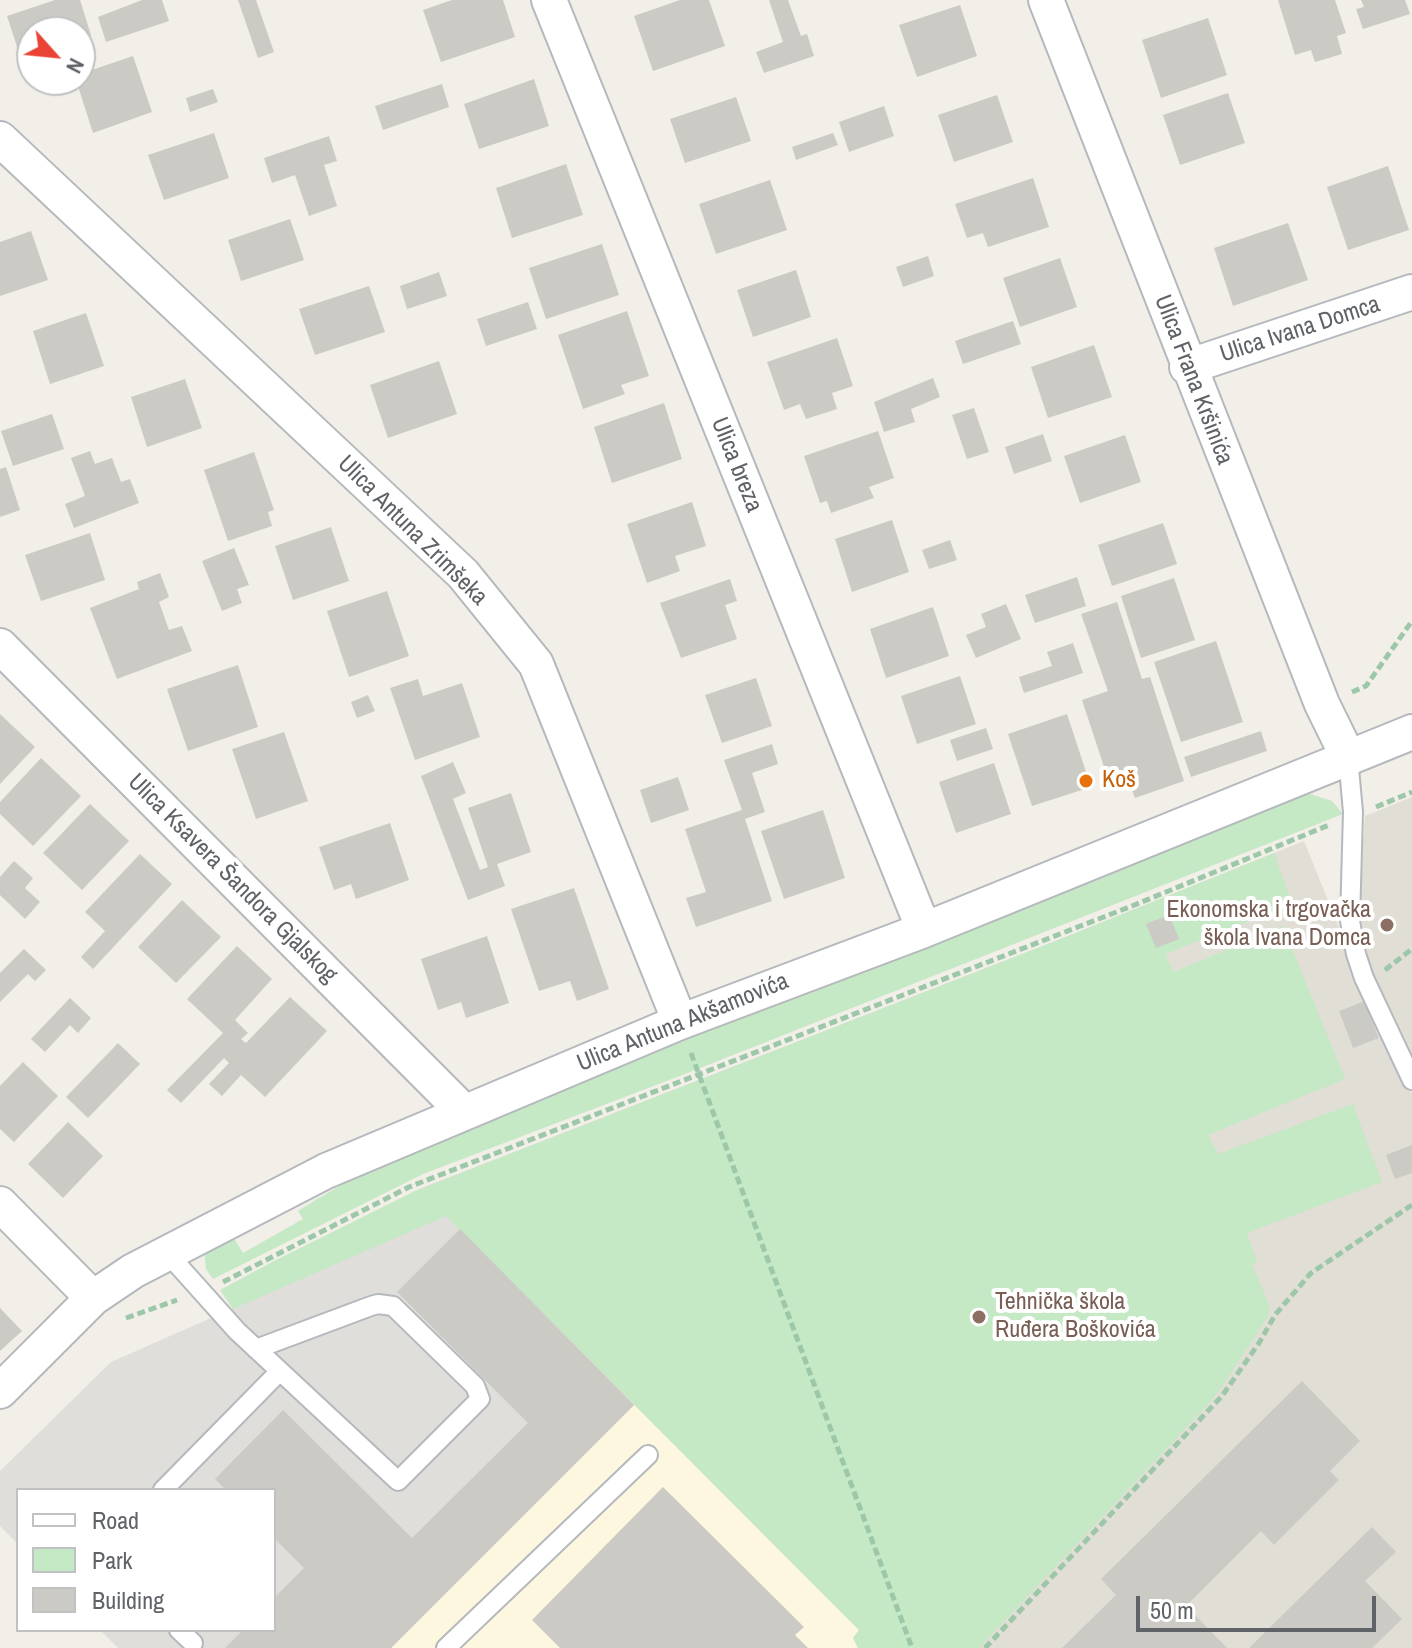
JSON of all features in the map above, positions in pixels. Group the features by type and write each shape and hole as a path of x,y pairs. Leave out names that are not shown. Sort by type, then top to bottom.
{"street":[{"name":"Ulica breza","path":"549,0 924,930"},
{"name":"Ulica Frana Kršinića","path":"1046,0 1187,367 1322,704 1348,757"},
{"name":"Ulica Antuna Zrimšeka","path":"0,139 463,574 536,664 680,1022"},
{"name":"Ulica Ivana Domca","path":"1187,367 1412,292"},
{"name":"Ulica Ksavera Šandora Gjalskog","path":"0,646 464,1112"},
{"name":"Ulica Antuna Akšamovića","path":"0,1391 93,1298 133,1271 326,1171 680,1022 924,930 1412,732"},
{"path":"0,1204 93,1298"}],"lane":[{"path":"1348,757 1352,816 1350,921 1356,954 1412,1080"},
{"path":"168,1254 256,1349 398,1481 480,1399 475,1386 393,1306 371,1306 256,1349"},
{"path":"165,1488 280,1371"},
{"path":"449,1647 648,1455"}],"path":[{"path":"1322,704 1366,686 1412,621"},
{"path":"119,1320 203,1293 409,1187 1132,906 1412,792"},
{"path":"680,1022 912,1648"},
{"path":"985,1648 1222,1396 1275,1315 1311,1273 1412,1205"}],"shaded area":[{"name":"Ekonomska i trgovačka škola Ivana Domca","path":"1412,797 1412,1060 1365,955 1359,894 1365,816"},
{"name":"Tehnička škola Ruđera Boškovića","path":"1304,841 1368,999 1339,1011 1353,1047 1382,1037 1412,1094 1412,1648 858,1648 853,1638 859,1630 419,1189 1063,938"},
{"path":"445,1215 634,1405 391,1648 118,1648 102,1632 276,1632 276,1488 16,1488 16,1542 0,1526 0,1471 111,1362"},
{"path":"634,1405 859,1630 853,1638 858,1648 391,1648"}],"green space":[{"path":"1310,794 1332,801 1343,814 423,1174 213,1279 206,1269 204,1250 232,1235 243,1253 303,1219 298,1211 314,1201 363,1173 431,1141"},
{"name":"Tehnička škola Ruđera Boškovića","path":"1274,853 1292,904 1165,954 1174,972 1283,926 1345,1079 1208,1135 1218,1154 1353,1104 1382,1182 1247,1233 1257,1261 1252,1264 1270,1307 1269,1315 1212,1400 979,1648 858,1648 853,1638 859,1630 446,1216 233,1309 220,1290 415,1191"}],"building":[{"path":"55,0 80,0 85,16 16,16 16,44 7,16"},
{"path":"142,0 162,0 169,21 106,42 98,17"},
{"path":"238,0 256,0 274,52 258,58"},
{"path":"452,0 503,0 515,37 441,62 423,10"},
{"path":"680,0 709,0 725,46 653,71 634,16"},
{"path":"769,0 788,0 801,36 807,34 814,56 764,73 756,52 783,42"},
{"path":"1278,0 1335,0 1346,33 1337,36 1342,54 1315,62 1311,50 1295,55"},
{"path":"1361,0 1405,0 1410,14 1363,29 1356,9 1364,7"},
{"path":"960,5 977,56 917,77 899,25"},
{"path":"1208,18 1227,75 1161,98 1142,40"},
{"path":"133,56 152,112 93,133 81,96 96,96 96,69"},
{"path":"534,79 549,126 479,149 464,104"},
{"path":"442,84 449,107 383,130 375,106"},
{"path":"213,89 218,102 190,112 186,98"},
{"path":"1228,93 1245,143 1180,165 1163,115"},
{"path":"997,95 1013,142 954,162 938,115"},
{"path":"736,97 751,141 685,163 670,119"},
{"path":"884,106 894,136 849,152 839,122"},
{"path":"214,133 229,178 164,200 148,155"},
{"path":"833,133 838,145 796,160 792,147"},
{"path":"329,136 337,161 324,165 337,206 309,216 295,175 272,183 264,158"},
{"path":"566,164 583,215 512,238 496,188"},
{"path":"1388,166 1409,230 1348,250 1327,187"},
{"path":"1033,178 1049,227 988,247 983,233 967,238 955,204"},
{"path":"770,180 787,230 716,254 699,204"},
{"path":"290,219 304,260 241,281 228,240"},
{"path":"1288,223 1308,280 1233,306 1214,248"},
{"path":"31,231 48,280 0,296 0,242"},
{"path":"602,244 619,295 546,319 529,268"},
{"path":"928,256 934,276 903,287 896,267"},
{"path":"1060,258 1077,307 1020,327 1003,278"},
{"path":"796,270 811,317 753,337 737,290"},
{"path":"439,272 447,296 407,309 400,286"},
{"path":"369,286 385,332 315,355 299,309"},
{"path":"528,302 537,329 486,346 477,319"},
{"path":"627,311 649,376 621,385 625,394 583,409 558,335"},
{"path":"86,313 104,366 50,384 33,331"},
{"path":"1013,321 1021,344 963,364 955,341"},
{"path":"837,338 853,386 832,393 837,409 806,419 800,404 784,410 767,362"},
{"path":"1094,345 1112,397 1048,418 1031,367"},
{"path":"439,361 457,414 388,438 370,385"},
{"path":"933,378 940,397 911,409 915,422 884,432 874,402"},
{"path":"185,379 202,428 147,447 131,397"},
{"path":"664,403 682,459 612,483 594,427"},
{"path":"974,408 989,452 967,459 952,415"},
{"path":"52,414 64,449 13,466 1,431"},
{"path":"878,431 894,478 869,487 874,498 831,513 827,501 820,503 804,456"},
{"path":"1043,434 1052,461 1014,474 1005,447"},
{"path":"1125,435 1141,482 1080,503 1064,456"},
{"path":"90,451 95,464 112,458 121,482 130,479 139,503 74,528 65,504 85,496 71,458"},
{"path":"254,452 274,510 268,512 272,526 228,541 204,470"},
{"path":"6,467 20,510 0,517 0,469"},
{"path":"692,502 706,546 675,556 680,571 647,583 627,524"},
{"path":"892,520 909,572 852,592 835,539"},
{"path":"1163,523 1177,564 1112,586 1098,545"},
{"path":"331,527 349,581 293,600 275,546"},
{"path":"90,533 105,580 41,601 25,555"},
{"path":"950,540 957,560 929,569 922,550"},
{"path":"234,548 249,585 237,589 242,603 222,611 202,561"},
{"path":"160,573 169,597 159,602 169,630 182,626 192,651 117,679 90,608 139,589 137,582"},
{"path":"1077,577 1086,606 1035,623 1025,595"},
{"path":"1174,578 1195,640 1141,658 1121,596"},
{"path":"730,579 737,601 725,605 737,639 681,658 660,603"},
{"path":"387,591 409,656 349,677 327,611"},
{"path":"1117,602 1142,679 1150,677 1184,781 1135,798 1127,776 1109,782 1082,700 1108,691 1081,614"},
{"path":"1006,604 1021,639 976,658 966,635 986,627 981,614"},
{"path":"933,607 949,656 886,678 870,629"},
{"path":"1216,641 1243,722 1181,742 1154,662"},
{"path":"1073,643 1083,673 1024,693 1019,677 1052,666 1047,652"},
{"path":"238,665 258,727 188,751 167,689"},
{"path":"960,676 976,724 917,744 901,696"},
{"path":"756,678 772,726 722,743 705,695"},
{"path":"418,679 423,696 462,683 480,737 415,760 390,688"},
{"path":"368,695 375,711 357,718 351,702"},
{"path":"0,714 35,747 0,784"},
{"path":"1067,714 1091,787 1032,806 1008,734"},
{"path":"986,728 993,749 957,761 950,740"},
{"path":"1261,731 1267,751 1191,777 1184,757"},
{"path":"284,732 308,801 256,819 232,749"},
{"path":"772,744 778,764 752,773 765,812 745,819 772,901 696,927 686,898 706,892 685,829 742,810 724,760"},
{"path":"41,758 81,796 33,846 0,814 0,802"},
{"path":"453,762 466,793 453,799 480,870 488,867 468,808 511,793 531,852 497,864 505,886 468,900 421,776"},
{"path":"994,763 1011,814 956,833 939,782"},
{"path":"678,777 689,810 651,823 640,790"},
{"path":"90,804 129,841 82,890 43,853"},
{"path":"823,810 845,878 784,899 761,831"},
{"path":"390,823 409,880 356,899 351,884 334,890 319,847"},
{"path":"140,854 172,884 93,969 81,957 105,931 85,912"},
{"path":"14,861 33,878 25,888 40,902 25,919 0,895 0,877"},
{"path":"574,888 609,989 577,1001 570,981 539,991 511,909"},
{"path":"182,900 221,937 176,983 138,947"},
{"path":"1169,915 1179,939 1156,948 1146,924"},
{"path":"487,936 509,1003 466,1018 461,1002 438,1010 421,959"},
{"path":"237,946 272,979 235,1020 248,1033 241,1039 246,1043 290,997 327,1031 265,1097 241,1075 222,1096 209,1084 229,1063 224,1058 181,1103 167,1090 223,1033 187,999"},
{"path":"24,949 46,970 35,981 28,974 0,1002 0,973"},
{"path":"70,998 91,1018 78,1033 70,1025 45,1052 31,1039"},
{"path":"1364,1001 1379,1038 1353,1048 1339,1011"},
{"path":"118,1043 140,1064 88,1118 66,1097"},
{"path":"23,1062 58,1096 14,1142 0,1129 0,1086"},
{"path":"68,1122 103,1156 63,1198 28,1164"},
{"path":"1412,1145 1412,1173 1395,1179 1386,1155"},
{"path":"460,1229 634,1405 391,1648 225,1648 241,1632 276,1632 276,1596 304,1568 276,1540 276,1488 224,1488 215,1479 283,1410 412,1538 528,1423 397,1292"},
{"path":"0,1308 22,1331 0,1351"},
{"path":"1302,1381 1360,1441 1330,1471 1339,1480 1274,1545 1261,1531 1186,1606 1227,1648 1062,1648 1116,1595 1101,1579"},
{"path":"663,1487 804,1627 795,1635 808,1648 560,1648 532,1620"},
{"path":"1372,1527 1396,1552 1365,1581 1402,1619 1372,1648 1249,1648"}],"place":[{"name":"Koš","path":"1086,781"},
{"name":"Ekonomska i trgovačka škola Ivana Domca","path":"1387,925"},
{"name":"Tehnička škola Ruđera Boškovića","path":"979,1317"}]}
